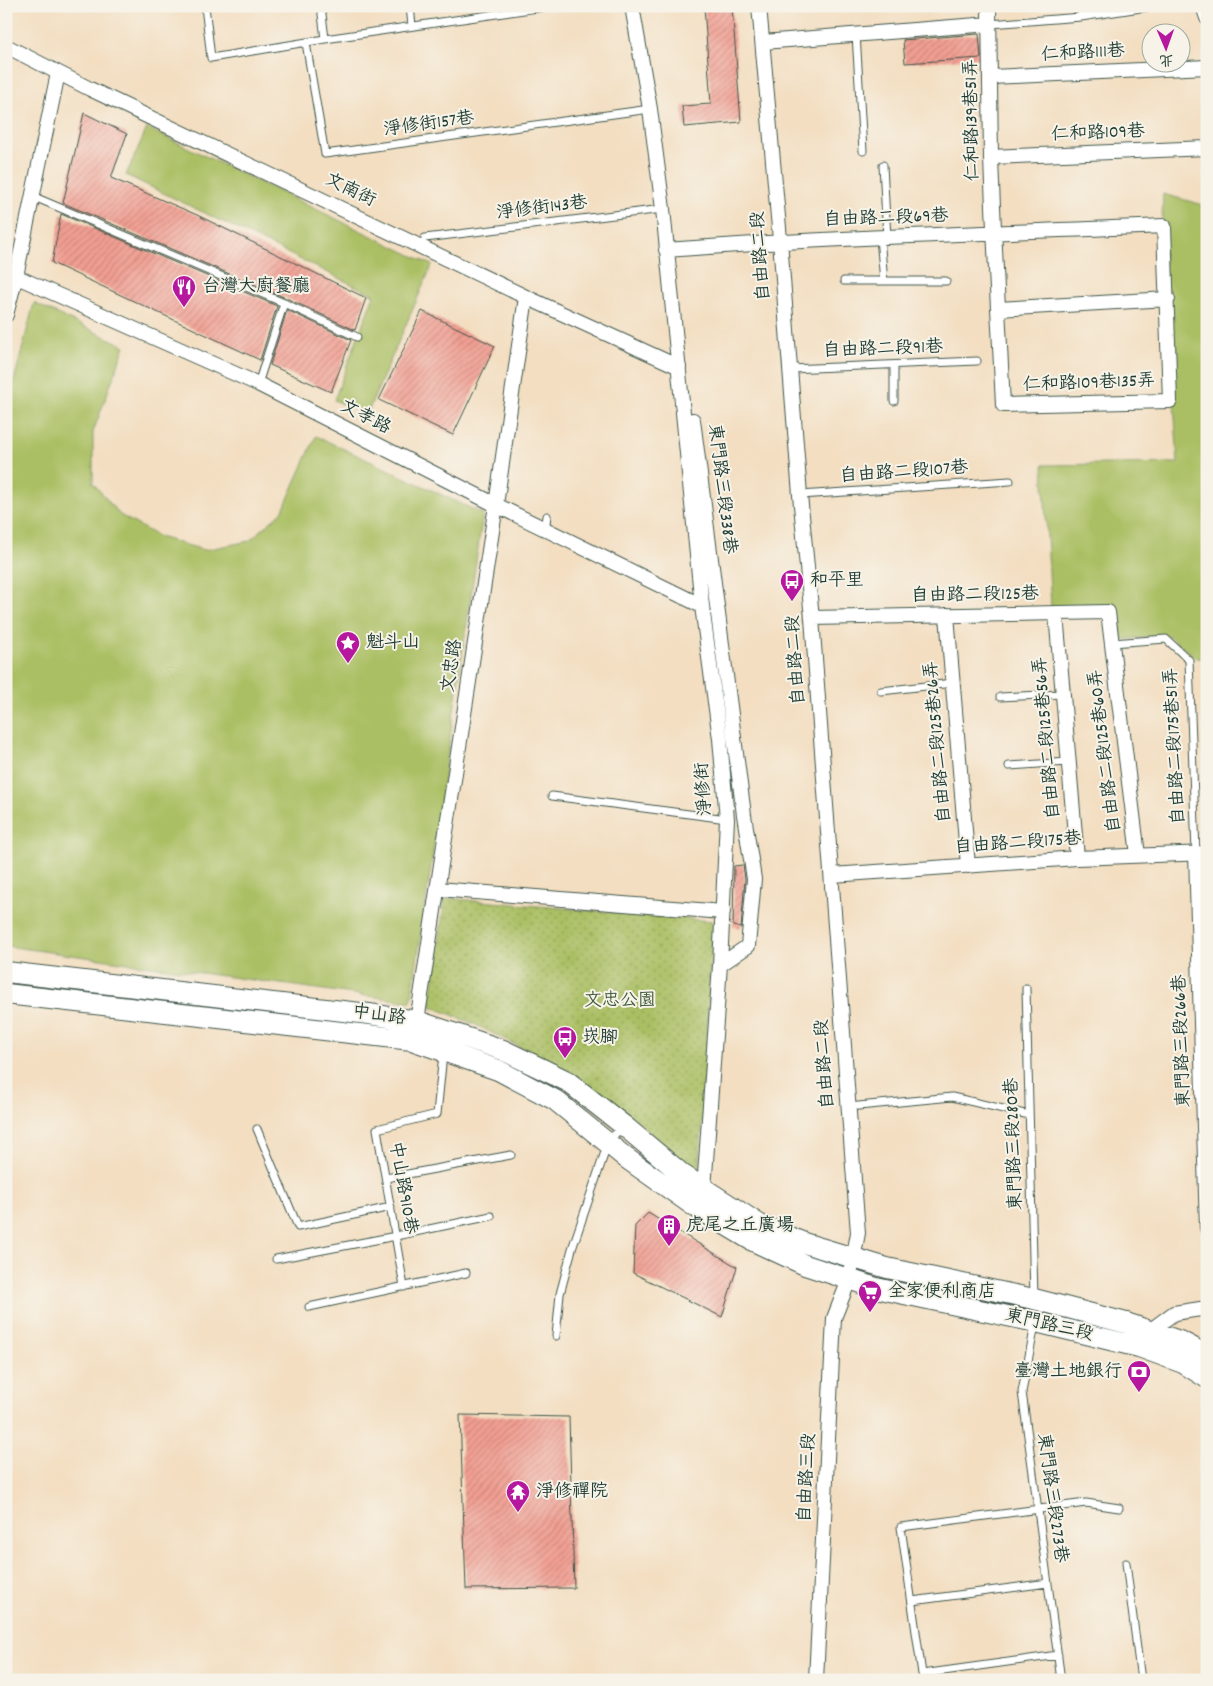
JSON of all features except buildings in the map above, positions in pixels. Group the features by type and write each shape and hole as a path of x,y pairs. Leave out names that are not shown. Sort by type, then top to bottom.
{"main road":[{"name":"中山路","path":"6,972 359,1013 415,1031 503,1050 567,1081 683,1175 699,1197"},
{"name":"中山路","path":"6,994 415,1031 443,1051 498,1070 555,1100 626,1158 699,1197"},
{"name":"東門路三段","path":"699,1197 804,1243 854,1259 1034,1299 1151,1330 1182,1342 1207,1355"},
{"name":"東門路三段","path":"699,1197 751,1240 805,1265 885,1290 1036,1322 1139,1347 1182,1363 1207,1378"}],"street":[{"name":"東門路三段338巷","path":"632,6 650,109 663,209 679,368 688,383 754,880 748,946 720,965"},
{"name":"自由路二段","path":"760,6 789,369 812,618 858,1233 849,1280"},
{"name":"仁和路139巷51弄","path":"989,6 994,234"},
{"path":"1203,6 1207,18"},
{"path":"763,42 990,24"},
{"name":"文南街","path":"6,46 58,73 526,297 679,368"},
{"name":"仁和路111巷","path":"991,77 1207,67"},
{"path":"6,315 11,274 32,196 42,131 58,73"},
{"name":"仁和路109巷","path":"991,157 1207,148"},
{"name":"仁和路109巷135弄","path":"1164,226 1170,401 1003,406 994,234 1164,226"},
{"name":"自由路二段69巷","path":"666,250 780,242 994,234"},
{"name":"文孝路","path":"11,274 258,384 496,506 546,523 702,606"},
{"name":"文忠路","path":"415,1031 496,506 526,297"},
{"path":"998,309 1168,299"},
{"name":"淨修街","path":"679,368 702,606 720,739 727,819 720,965 699,1197"},
{"name":"自由路二段125巷","path":"812,618 1108,612 1112,643"},
{"name":"自由路二段125巷56弄","path":"1056,614 1077,858"},
{"name":"自由路二段125巷26弄","path":"947,615 968,866"},
{"name":"自由路二段125巷60弄","path":"1112,643 1138,855"},
{"name":"自由路二段175巷","path":"832,875 1077,858 1202,853"},
{"name":"東門路三段266巷","path":"1202,853 1207,1228"},
{"path":"438,889 723,912"},
{"name":"自由路三段","path":"816,1680 834,1318 849,1280"},
{"path":"1139,1347 1151,1330 1174,1313 1207,1308"}],"lane":[{"path":"205,6 211,58 325,39 551,6"},
{"path":"321,6 325,39"},
{"path":"410,6 412,26"},
{"path":"1081,6 1081,18"},
{"path":"990,24 1081,18 1148,7"},
{"path":"856,34 863,151"},
{"name":"淨修街157巷","path":"306,43 325,154 650,109"},
{"path":"883,165 884,281"},
{"path":"32,196 284,303 357,337"},
{"name":"淨修街143巷","path":"425,238 663,209"},
{"path":"844,282 946,281"},
{"path":"258,384 284,303"},
{"name":"自由路二段91巷","path":"789,369 977,361"},
{"path":"894,365 894,401"},
{"name":"自由路二段107巷","path":"800,495 1010,481"},
{"name":"自由路二段175巷51弄","path":"1112,643 1166,639 1189,660 1202,853"},
{"path":"881,691 954,684"},
{"path":"1000,697 1062,694"},
{"path":"1008,766 1068,762"},
{"path":"552,796 727,819"},
{"name":"東門路三段280巷","path":"1026,988 1034,1299"},
{"name":"中山路910巷","path":"404,1287 377,1129 437,1114 443,1051"},
{"path":"848,1107 952,1098 1029,1115"},
{"path":"556,1336 560,1294 572,1249 608,1143 623,1125"},
{"path":"258,1129 298,1227 391,1207"},
{"path":"386,1178 511,1155"},
{"path":"276,1259 491,1216"},
{"path":"309,1307 466,1273"},
{"name":"東門路三段273巷","path":"1036,1322 1022,1392 1061,1680"},
{"path":"1058,1655 922,1674 901,1527 1086,1503 1119,1508"},
{"path":"1126,1563 1141,1680"},
{"path":"912,1601 1048,1583"}],"green space":[{"path":"147,128 432,265 367,414 334,400 374,295 126,175"},
{"path":"1163,194 1207,206 1207,658 1196,658 1169,636 1114,640 1110,607 1051,607 1043,465 1178,463 1162,222"},
{"path":"34,303 125,346 93,432 93,483 120,515 159,537 204,550 249,541 282,512 316,436 483,514 411,1002 6,946 6,412"},
{"name":"文忠公園","path":"445,898 713,921 699,1179 627,1113 560,1067 474,1024 430,1006"}],"place":[{"name":"台灣大廚餐廳","path":"184,308"},
{"name":"和平里","path":"792,602"},
{"name":"魁斗山","path":"348,664"},
{"name":"崁腳","path":"565,1059"},
{"name":"虎尾之丘廣場","path":"669,1247"},
{"name":"全家便利商店","path":"870,1313"},
{"name":"臺灣土地銀行","path":"1139,1393"},
{"name":"淨修禪院","path":"518,1513"}]}
